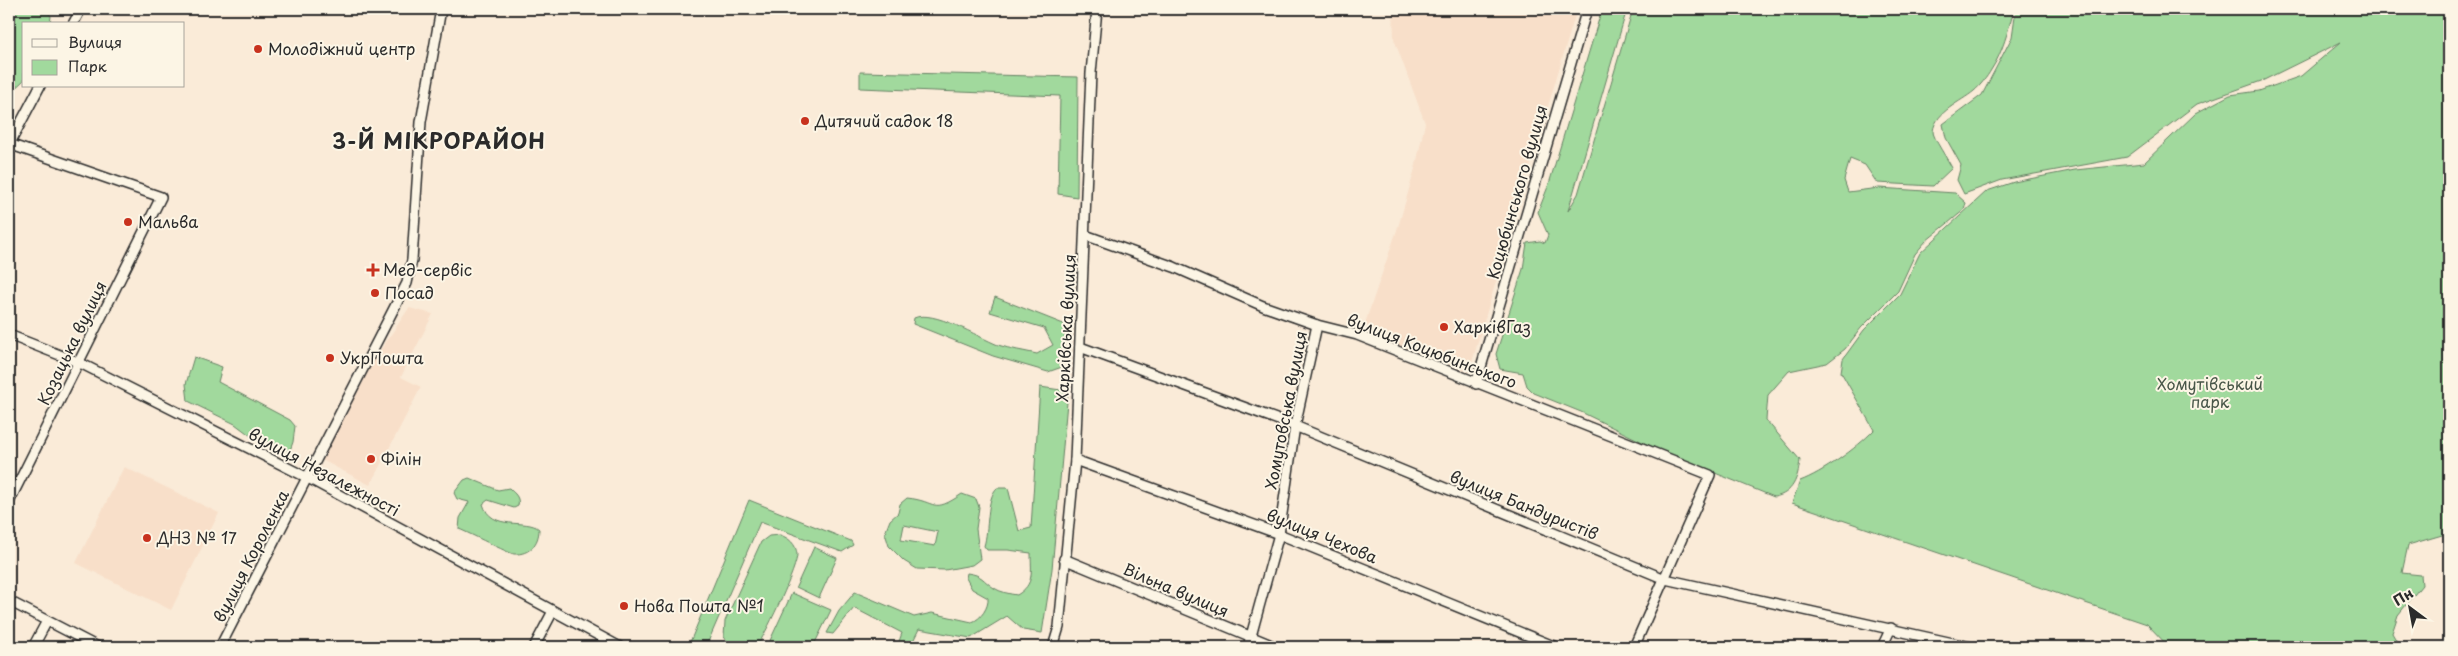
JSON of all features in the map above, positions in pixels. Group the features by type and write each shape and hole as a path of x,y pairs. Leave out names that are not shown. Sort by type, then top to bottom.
{"street":[{"path":"74,22 81,9"},
{"name":"вулиця Короленка","path":"220,647 407,283 412,260 421,122 441,9"},
{"name":"Харківська вулиця","path":"1053,647 1059,627 1075,460 1091,73 1098,9"},
{"name":"Коцюбинського вулиця","path":"1476,384 1587,9"},
{"path":"9,144 39,88"},
{"name":"Козацька вулиця","path":"9,144 161,197 80,363 9,502"},
{"name":"вулиця Коцюбинського","path":"1085,235 1174,267 1263,306 1317,325 1357,335 1476,384 1710,475 1665,579"},
{"name":"Хомутовська вулиця","path":"1248,647 1279,534 1295,426 1317,325"},
{"name":"вулиця Незалежності","path":"9,335 80,363 308,478 620,647"},
{"name":"вулиця Бандуристів","path":"1080,347 1295,426 1665,579 1970,647"},
{"name":"вулиця Чехова","path":"1075,460 1279,534 1556,647"},
{"name":"Вільна вулиця","path":"1064,560 1276,647"},
{"path":"1634,647 1665,579"},
{"path":"9,601 98,647"},
{"path":"534,647 553,611"},
{"path":"33,647 48,621"},
{"path":"1882,647 1891,628"}],"shaded area":[{"path":"1393,9 1577,9 1469,372 1362,332 1399,224 1416,165 1425,123 1394,39"},
{"path":"409,308 433,314 401,377 421,387 370,485 322,460 375,358"},
{"name":"ДНЗ № 17","path":"124,467 219,513 171,610 76,563"}],"green space":[{"path":"9,9 45,9 51,16 50,22 22,22 22,82 9,94"},
{"path":"1602,9 1627,9 1568,211 1578,194 1633,9 2014,9 2002,48 1987,76 1974,91 1944,112 1935,124 1933,134 1952,168 1933,186 1877,183 1865,165 1850,159 1844,180 1848,192 1879,188 1955,193 1966,203 1964,210 1926,241 1915,254 1898,291 1861,328 1845,349 1827,363 1789,371 1768,395 1766,420 1800,460 1796,479 1790,489 1780,495 1774,497 1661,451 1581,412 1534,393 1527,386 1523,373 1500,369 1496,354 1523,269 1527,243 1540,241 1545,243 1548,235 1538,212 1549,184"},
{"name":"Хомутівський парк","path":"2016,9 2449,9 2449,533 2408,545 2402,573 2421,575 2422,585 2398,615 2392,633 2400,647 2169,647 2147,624 1792,503 1800,481 1839,459 1874,430 1841,372 1843,359 1864,330 1900,294 1920,253 1987,191 2014,182 2075,170 2144,163 2196,113 2230,95 2259,91 2301,76 2341,42 2264,80 2197,104 2127,157 2002,180 1964,194 1957,180 1961,165 1946,138 1943,124 1982,95 2012,37"},
{"path":"860,72 1078,77 1077,197 1058,194 1060,96 860,88"},
{"path":"995,297 1066,325 1062,367 1048,372 993,356 913,324 914,318 922,316 932,317 956,325 998,345 1037,354 1053,345 1044,328 990,312"},
{"path":"194,357 222,367 218,382 290,420 295,426 293,442 289,453 281,447 251,436 235,424 188,401 186,384"},
{"path":"1040,387 1068,391 1052,569 1042,633 1023,630 1007,616 971,638 919,629 910,647 897,647 902,633 854,608 833,634 827,633 839,611 855,592 914,617 932,613 972,622 984,612 988,598 972,589 966,578 967,573 979,577 999,591 1017,595 1023,591 1031,577 1031,553 987,550 984,546 991,499 997,488 1008,488 1019,531 1031,528"},
{"path":"469,478 498,490 509,488 515,494 518,498 518,506 514,508 488,500 483,504 487,513 493,518 510,523 526,524 539,529 537,539 529,550 520,554 514,554 459,529 460,518 469,502 457,499 454,493 464,480"},
{"path":"962,494 976,499 979,507 976,529 980,559 972,565 945,570 917,569 904,561 889,546 885,533 890,520 898,513 900,504 907,498 934,505 945,504","holes":["904,525 938,532 935,546 901,540"]},
{"path":"749,500 851,541 853,545 842,552 760,522 708,642 705,647 688,647"},
{"path":"780,535 792,542 797,554 788,584 759,643 754,647 732,647 724,637 725,621 761,542 769,536"},
{"path":"814,547 837,558 819,598 796,587"},
{"path":"792,593 831,610 813,647 767,647"}],"place":[{"name":"Молодіжний центр","path":"258,49"},
{"name":"Дитячий садок 18","path":"805,121"},
{"name":"Мальва","path":"128,222"},
{"name":"Мед-сервіс","path":"373,270"},
{"name":"Посад","path":"375,293"},
{"name":"ХарківГаз","path":"1444,327"},
{"name":"УкрПошта","path":"330,358"},
{"name":"Філін","path":"371,459"},
{"name":"ДНЗ № 17","path":"147,538"},
{"name":"Нова Пошта №1","path":"624,606"}],"district":[{"name":"3-Й МІКРОРАЙОН","path":"439,142"}]}
